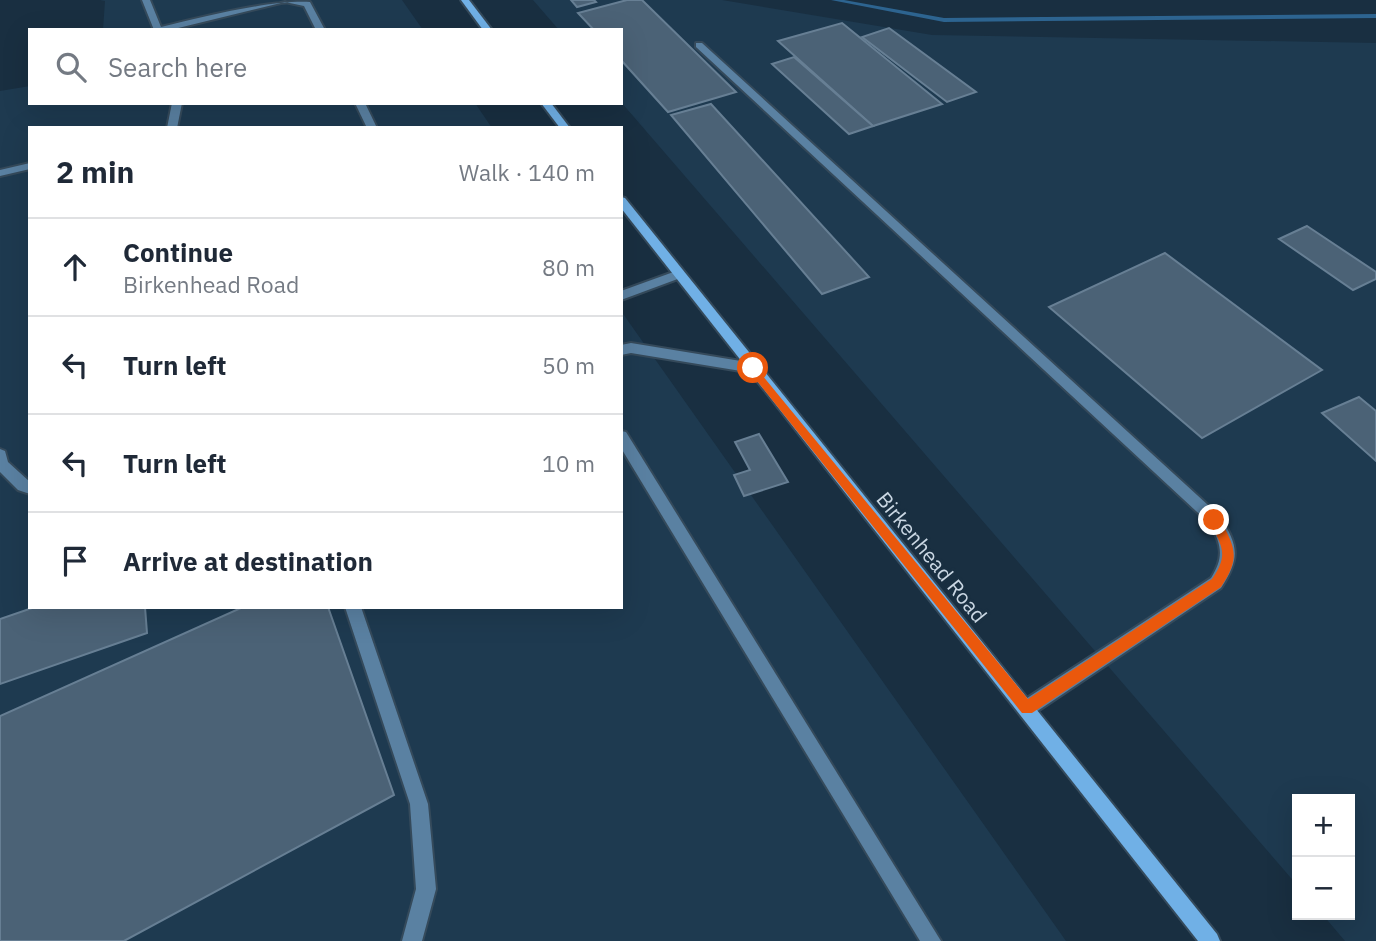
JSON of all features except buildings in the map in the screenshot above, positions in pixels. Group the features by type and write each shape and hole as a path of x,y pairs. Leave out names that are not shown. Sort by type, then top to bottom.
{"street":[{"path":"465,0 486,28"},
{"path":"547,105 563,126"},
{"name":"Birkenhead Road","path":"623,203 1210,941"}],"lane":[{"path":"146,0 158,28"},
{"path":"167,28 285,0 307,4 320,28"},
{"path":"699,44 1214,520 1224,535 1230,552 1226,568 1216,583 1027,708"},
{"path":"172,126 177,105"},
{"path":"360,105 371,126"},
{"path":"0,173 28,166"},
{"path":"623,295 678,274"},
{"path":"623,350 631,348 753,368"},
{"path":"623,439 931,941"},
{"path":"0,454 1,464 23,486 28,487"},
{"path":"354,609 419,804 426,889 412,941"}],"shaded area":[{"path":"100,0 402,0 422,28 103,28 105,1"},
{"path":"533,0 722,0 932,35 1376,43 1376,941 1345,941 1327,920 1355,920 1355,794 1292,794 1292,879 623,104 623,28 557,28"},
{"path":"28,86 28,105 476,105 491,126 28,126 28,609 623,609 623,314 1066,941 0,941 0,91"}],"waterway":[{"path":"834,0 944,20 1376,16"}],"route":[{"path":"753,368 1027,708 1216,583 1226,568 1230,552 1224,535 1214,520"}]}
